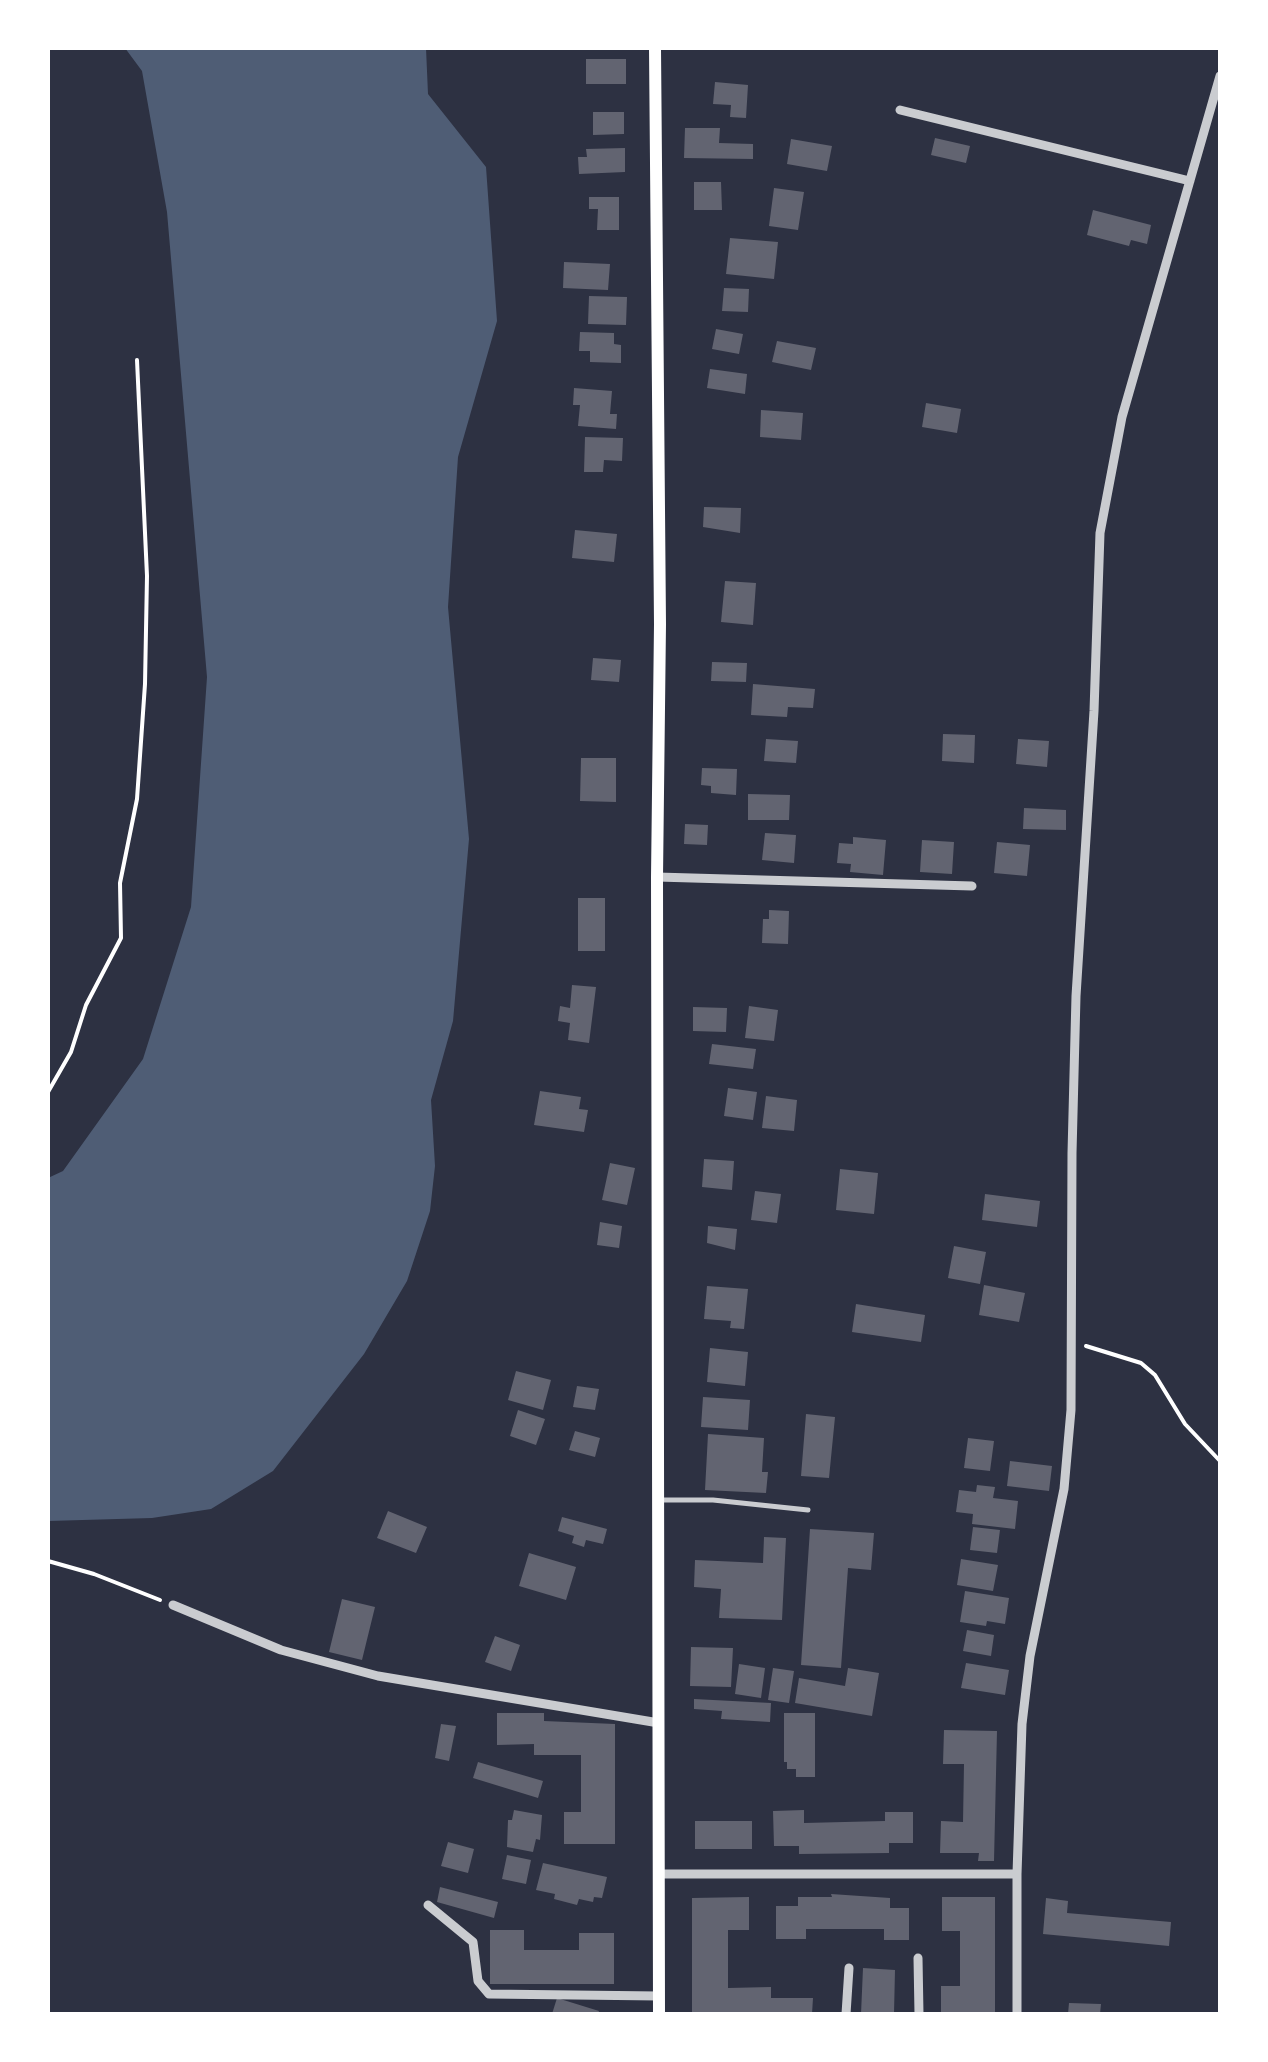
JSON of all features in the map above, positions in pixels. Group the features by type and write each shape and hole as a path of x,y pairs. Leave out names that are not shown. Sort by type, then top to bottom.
{"main road":[{"path":"655,48 660,604 659,2014"}],"street":[{"path":"1018,2014 1016,1874 1022,1724 1030,1656 1064,1488 1071,1410 1076,996 1094,711 1100,533 1122,417 1220,76"},
{"path":"900,110 1190,182"},
{"path":"657,877 972,886"},
{"path":"174,1605 281,1650 378,1676 659,1723"},
{"path":"658,1874 1016,1874"},
{"path":"428,1906 473,1942 478,1980 489,1994 659,1996"},
{"path":"918,1958 919,2014"},
{"path":"846,2014 848,1968"}],"lane":[{"path":"660,1500 712,1500 808,1510"}],"path":[{"path":"48,1092 71,1052 86,1004 120,938 120,883 137,798 146,684 147,576 137,360"},
{"path":"1070,1341 1141,1363 1155,1374 1185,1424 1220,1461"},
{"path":"48,1561 174,1605"}],"water":[{"path":"125,48 426,48 428,94 486,167 497,321 458,457 448,607 469,839 453,1021 431,1100 435,1166 430,1211 407,1281 364,1354 273,1471 211,1509 152,1518 48,1521 48,1178 63,1171 143,1059 191,907 207,677 167,212 142,71"}],"building":[{"path":"586,59 626,59 626,84 586,84"},
{"path":"715,82 748,85 746,118 730,117 731,105 713,104"},
{"path":"593,112 624,112 624,134 593,135"},
{"path":"685,128 720,128 719,143 753,144 753,159 684,158"},
{"path":"935,138 970,146 966,163 931,155"},
{"path":"791,139 832,146 827,171 787,164"},
{"path":"625,148 625,172 579,174 578,157 587,157 586,149"},
{"path":"694,182 721,182 722,210 694,210"},
{"path":"774,188 804,192 798,230 769,226"},
{"path":"589,197 619,197 619,230 597,230 598,209 589,209"},
{"path":"1093,210 1151,225 1147,244 1131,240 1129,246 1087,235"},
{"path":"730,238 778,242 774,279 726,274"},
{"path":"564,262 610,264 608,290 563,288"},
{"path":"724,288 749,289 748,312 722,311"},
{"path":"589,296 627,297 626,325 588,324"},
{"path":"716,329 743,334 739,354 712,349"},
{"path":"580,332 614,333 614,344 621,345 621,363 590,362 590,351 579,351"},
{"path":"777,341 816,348 811,370 772,362"},
{"path":"710,369 747,374 745,394 707,388"},
{"path":"574,388 612,391 610,414 617,414 616,429 578,426 580,405 573,405"},
{"path":"926,403 961,409 957,433 922,427"},
{"path":"761,410 803,413 801,440 760,437"},
{"path":"585,437 623,438 622,461 604,460 603,472 584,472"},
{"path":"704,507 741,508 740,533 703,527"},
{"path":"575,530 617,534 614,562 572,558"},
{"path":"725,581 756,583 753,625 721,622"},
{"path":"593,658 621,660 619,682 591,680"},
{"path":"712,662 747,663 746,682 711,681"},
{"path":"753,684 815,689 813,708 788,707 787,717 751,715"},
{"path":"943,734 975,735 974,763 942,761"},
{"path":"766,739 798,741 796,763 764,761"},
{"path":"1018,739 1049,741 1047,767 1016,764"},
{"path":"581,758 616,758 616,802 580,801"},
{"path":"702,768 737,769 736,795 711,793 711,786 701,785"},
{"path":"748,794 790,795 789,820 748,820"},
{"path":"1024,808 1066,810 1066,830 1023,829"},
{"path":"685,824 708,825 707,845 684,844"},
{"path":"765,833 796,835 794,863 762,860"},
{"path":"853,837 886,840 883,875 850,872 851,864 837,863 839,843 853,844"},
{"path":"922,840 954,842 952,874 920,872"},
{"path":"997,842 1030,845 1027,876 994,873"},
{"path":"578,898 605,898 605,951 578,951"},
{"path":"769,910 789,911 788,944 762,943 763,919 769,919"},
{"path":"572,985 596,987 589,1043 568,1040 570,1023 558,1021 560,1006 570,1008"},
{"path":"749,1006 778,1010 774,1041 745,1038"},
{"path":"693,1007 727,1008 726,1032 693,1031"},
{"path":"712,1044 756,1049 753,1069 709,1064"},
{"path":"728,1088 757,1092 753,1120 724,1116"},
{"path":"540,1091 581,1097 579,1109 588,1110 584,1132 534,1125"},
{"path":"766,1096 797,1100 794,1131 762,1128"},
{"path":"704,1159 734,1161 732,1190 702,1187"},
{"path":"610,1163 635,1168 627,1205 602,1200"},
{"path":"840,1169 878,1173 874,1214 836,1210"},
{"path":"755,1191 781,1194 777,1223 751,1220"},
{"path":"985,1194 1040,1201 1037,1227 982,1220"},
{"path":"600,1222 622,1226 619,1248 597,1245"},
{"path":"708,1226 737,1229 735,1250 707,1243"},
{"path":"954,1246 986,1252 980,1284 948,1278"},
{"path":"984,1285 1025,1293 1019,1322 979,1315"},
{"path":"707,1286 748,1289 744,1329 730,1328 731,1321 704,1319"},
{"path":"856,1304 925,1315 921,1342 852,1332"},
{"path":"710,1348 748,1352 745,1386 707,1382"},
{"path":"516,1371 551,1380 543,1410 508,1400"},
{"path":"577,1386 599,1389 595,1410 573,1407"},
{"path":"703,1397 750,1400 748,1430 701,1427"},
{"path":"518,1410 545,1419 536,1445 510,1436"},
{"path":"806,1414 835,1417 829,1478 801,1476"},
{"path":"575,1431 600,1438 595,1457 569,1450"},
{"path":"708,1434 764,1438 762,1472 768,1472 766,1493 705,1490"},
{"path":"968,1438 994,1441 990,1471 964,1468"},
{"path":"1010,1461 1052,1466 1049,1491 1007,1486"},
{"path":"977,1485 995,1487 993,1498 1018,1501 1015,1529 972,1524 973,1514 956,1512 959,1490 976,1492"},
{"path":"388,1511 427,1527 416,1553 377,1538"},
{"path":"562,1517 607,1529 603,1544 586,1540 584,1547 572,1543 574,1536 558,1531"},
{"path":"973,1527 1000,1530 997,1553 970,1550"},
{"path":"810,1529 874,1533 871,1570 848,1568 841,1668 801,1665"},
{"path":"764,1537 786,1538 782,1620 719,1618 721,1589 694,1587 695,1560 763,1563"},
{"path":"529,1553 576,1567 566,1600 519,1586"},
{"path":"961,1559 998,1565 993,1591 957,1585"},
{"path":"965,1591 1009,1598 1005,1624 960,1622"},
{"path":"342,1599 375,1607 362,1660 329,1652"},
{"path":"967,1630 994,1635 991,1656 963,1651"},
{"path":"495,1636 520,1645 511,1671 485,1662"},
{"path":"691,1647 733,1648 731,1687 690,1686"},
{"path":"966,1663 1009,1670 1005,1695 961,1688"},
{"path":"739,1664 765,1668 761,1698 735,1694"},
{"path":"773,1668 794,1671 789,1703 768,1700"},
{"path":"848,1668 879,1673 872,1716 795,1703 799,1678 845,1686"},
{"path":"694,1699 771,1703 770,1722 721,1719 722,1711 694,1709"},
{"path":"497,1713 544,1713 544,1721 615,1724 615,1844 564,1844 564,1812 581,1812 581,1755 534,1755 534,1744 497,1745"},
{"path":"784,1713 815,1713 815,1777 796,1777 796,1769 787,1769"},
{"path":"441,1724 456,1726 449,1761 435,1758"},
{"path":"944,1730 997,1731 994,1861 978,1861 979,1853 940,1853 941,1821 963,1822 964,1764 943,1764"},
{"path":"478,1762 543,1781 538,1798 473,1778"},
{"path":"514,1810 542,1815 540,1840 536,1839 533,1852 507,1847 508,1820 512,1820"},
{"path":"804,1810 804,1823 885,1821 885,1812 913,1812 913,1843 889,1843 889,1853 799,1854 799,1846 774,1846 773,1811"},
{"path":"695,1821 752,1821 752,1849 695,1849"},
{"path":"448,1842 474,1849 468,1873 441,1866"},
{"path":"507,1855 531,1860 526,1884 502,1879"},
{"path":"543,1863 607,1877 602,1898 594,1897 593,1902 579,1899 577,1905 536,1890"},
{"path":"440,1887 498,1902 494,1918 437,1902"},
{"path":"831,1894 890,1898 890,1908 909,1908 909,1940 884,1940 884,1929 806,1929 806,1939 776,1939 776,1906 798,1906 798,1897 832,1897"},
{"path":"749,1897 749,1930 728,1930 728,1988 771,1987 771,1998 813,1998 812,2014 692,2014 692,1898"},
{"path":"942,1897 995,1897 995,2014 941,2014 941,1986 960,1986 960,1931 942,1931"},
{"path":"1046,1898 1068,1901 1067,1913 1171,1922 1169,1946 1043,1934"},
{"path":"490,1930 524,1930 524,1950 579,1950 579,1933 614,1933 614,1984 490,1984"},
{"path":"863,1968 895,1970 894,2014 861,2014"},
{"path":"557,1998 599,2011 598,2014 552,2014"},
{"path":"1069,2003 1101,2004 1100,2014 1068,2014"}]}
